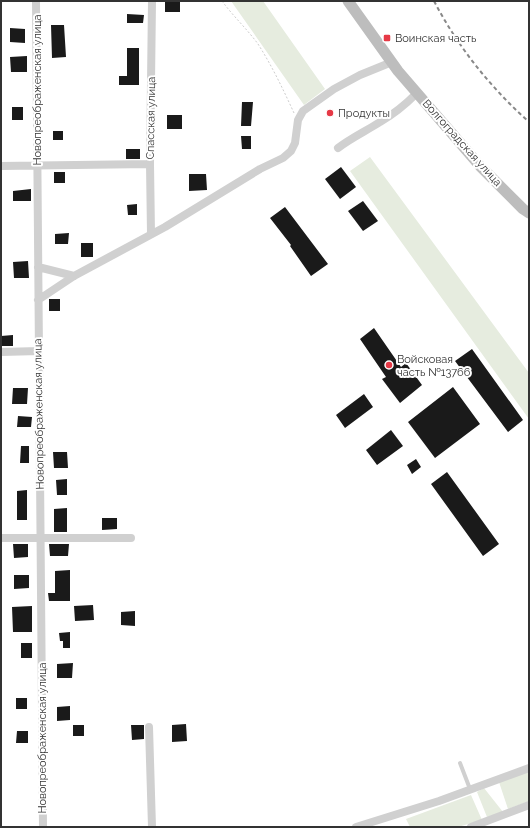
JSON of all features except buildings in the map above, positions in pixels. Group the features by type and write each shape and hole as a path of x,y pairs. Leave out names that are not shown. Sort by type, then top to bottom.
{"main road":[{"name":"Волгоградская улица","path":"348,1 395,66 417,93 480,166 523,209 529,213"}],"street":[{"name":"Новопреображенская улица","path":"36,1 42,827"},
{"name":"Спасская улица","path":"151,234 150,164 152,1"},
{"path":"38,300 74,276 151,234 260,169 283,158 291,151 295,143 298,120 303,111 334,89 360,75 395,66"},
{"path":"338,148 380,122 417,93"},
{"path":"1,166 150,164"},
{"path":"38,267 74,276"},
{"path":"1,352 38,351"},
{"path":"1,538 131,538"},
{"path":"149,727 152,827"},
{"path":"356,827 438,802 529,768"},
{"path":"471,827 529,805"}],"lane":[{"path":"460,763 470,790"}],"path":[{"path":"222,1 257,44 280,83 298,120"}],"shaded area":[{"path":"231,1 263,1 325,89 304,105"},
{"path":"370,157 529,373 529,419 350,171"},
{"path":"529,771 529,801 508,809 499,782"},
{"path":"484,788 503,812 487,817 477,792"},
{"path":"471,795 482,820 458,827 410,827 406,819"}],"railway":[{"path":"434,1 453,34 476,66 501,95 529,122"}],"place":[{"name":"Воинская часть","path":"387,38"},
{"name":"Продукты","path":"330,113"},
{"name":"Войсковая часть №13766","path":"389,365"}]}
